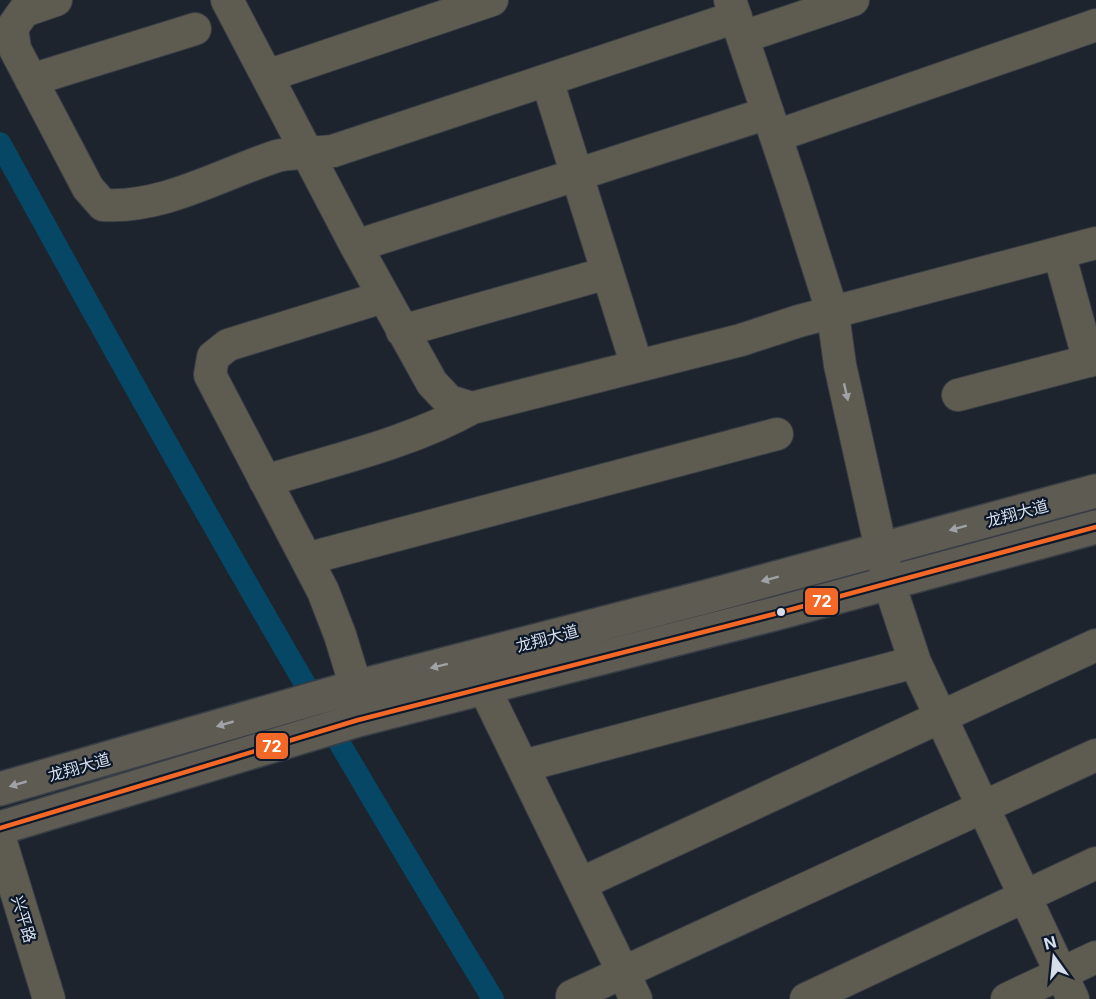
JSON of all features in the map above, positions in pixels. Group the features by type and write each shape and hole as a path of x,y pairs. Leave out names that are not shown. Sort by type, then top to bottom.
{"main road":[{"name":"龙翔大道","path":"0,828 358,720 477,673 881,549 1096,491"},
{"name":"龙翔大道","path":"0,789 347,690 477,673 890,583 1096,527"}],"street":[{"path":"56,0 24,11 12,28 15,49 88,188 103,205 123,206 170,195 280,155 333,151 736,18 853,0"},
{"path":"227,0 383,297 432,383 448,401 471,408"},
{"path":"267,76 492,0"},
{"path":"736,18 833,314 840,365 881,549 915,662 1067,986"},
{"path":"356,246 577,175 772,125 1096,26"},
{"path":"31,80 195,29"},
{"path":"547,80 637,366"},
{"path":"265,482 419,434 471,408 741,340 800,321 1096,243"},
{"path":"958,395 1093,360 1059,253"},
{"path":"402,331 607,273"},
{"path":"347,690 340,635 323,591 210,375 213,357 228,345 383,297"},
{"path":"306,559 777,434"},
{"path":"580,884 1096,645"},
{"path":"523,766 915,662"},
{"path":"477,673 630,986"},
{"path":"572,996 630,986 983,807 1096,755"},
{"name":"兴平路","path":"0,839 49,999"},
{"path":"806,999 1096,863"},
{"path":"1007,999 1067,986 1096,957"}],"waterway":[{"path":"0,143 241,574 493,999"}],"transit line":[{"name":"72","path":"0,828 358,720 778,613 1096,527"}]}
